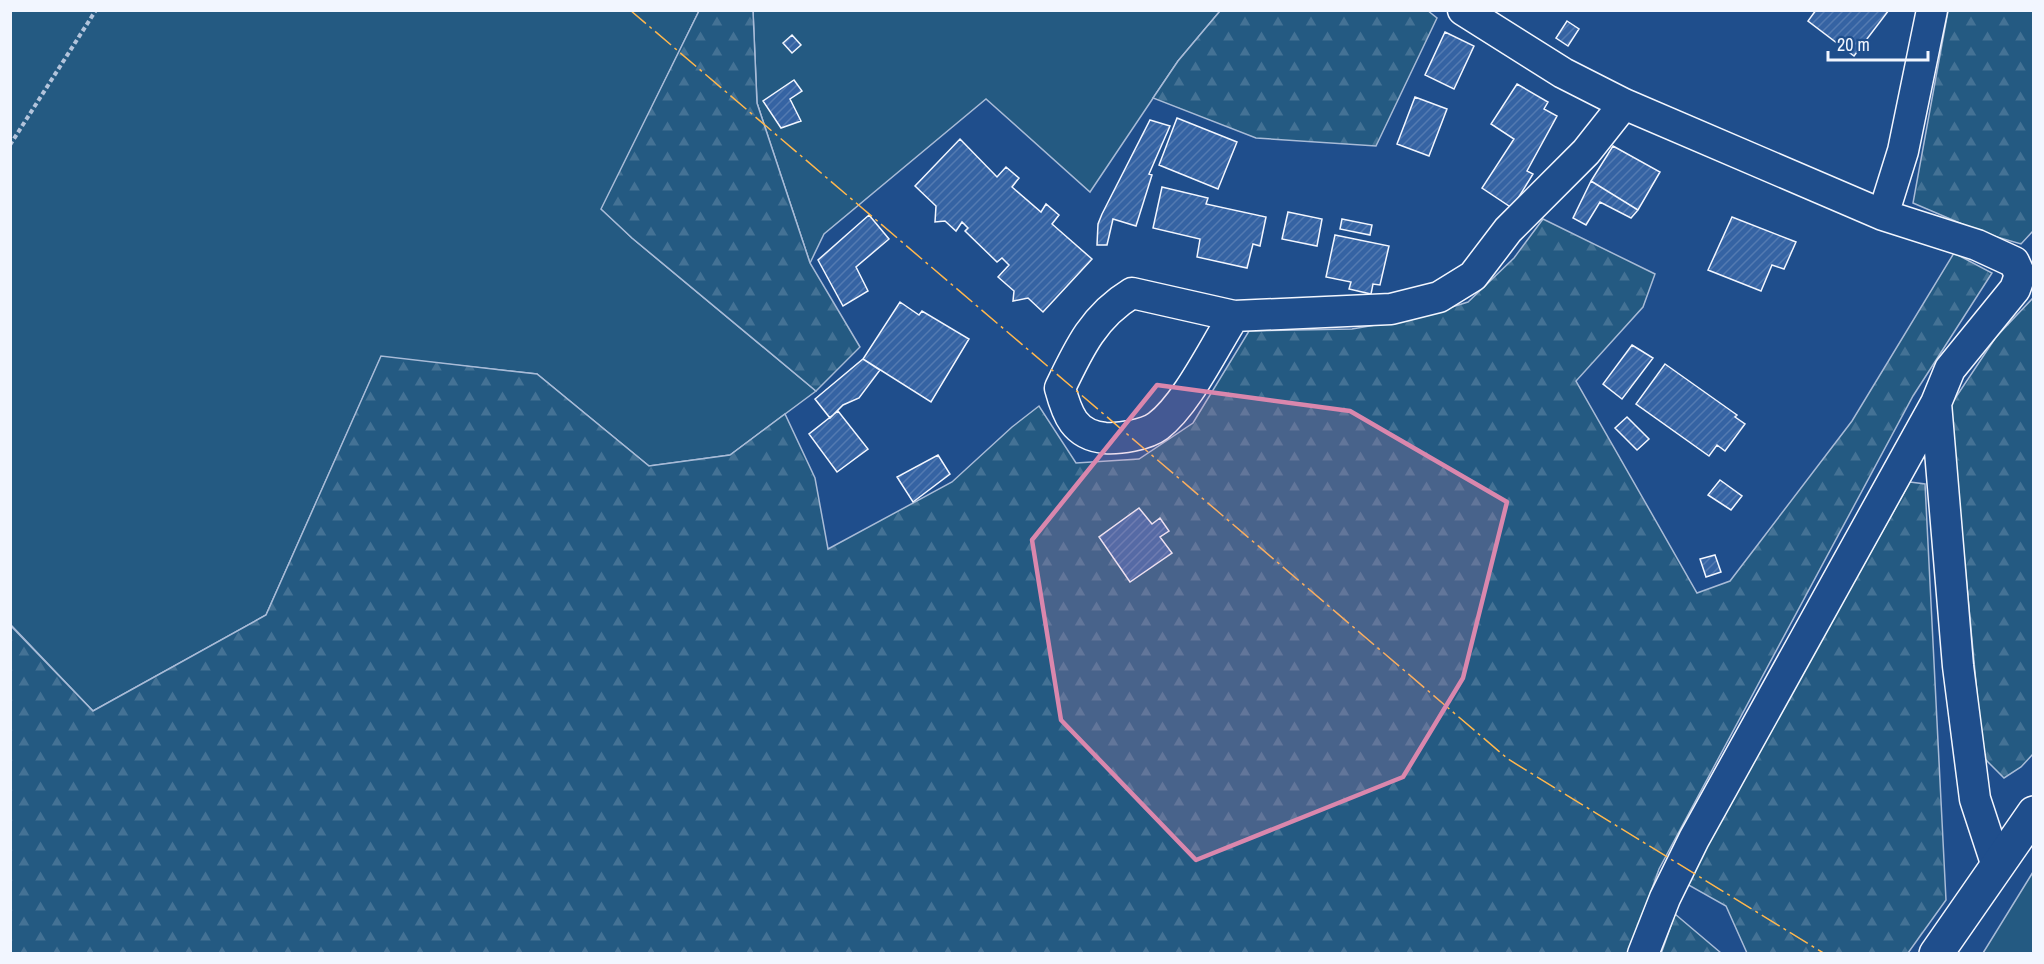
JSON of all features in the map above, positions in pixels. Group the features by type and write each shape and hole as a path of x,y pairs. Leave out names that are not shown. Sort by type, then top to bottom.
{"main road":[{"path":"1936,954 1996,864 2034,813"}],"street":[{"path":"1463,10 1563,73 1624,104 1883,214 2001,253 2027,268 2015,289 1950,369 1936,404 1694,839 1665,897 1643,954"},
{"path":"1883,214 1903,151 1932,10"},
{"path":"1234,316 1185,395 1157,427 1117,439 1091,436 1068,417 1060,388 1078,349 1110,307 1132,293 1234,316 1391,309 1439,297 1473,276 1508,230 1586,152 1624,104"},
{"path":"1936,404 1958,666 1973,788 1996,864"}],"path":[{"path":"10,145 96,10"}],"highlighted area":[{"path":"1157,385 1350,411 1507,502 1463,678 1403,777 1196,860 1061,720 1032,540"}],"green space":[{"path":"1427,10 1437,18 1376,146 1256,138 1153,98 1178,61 1220,11"},
{"path":"11,11 699,11 602,209 632,238 816,391 730,455 649,466 537,374 381,357 266,615 93,711 11,625"},
{"path":"699,11 753,11 757,103 810,263 860,347 816,391 632,238 601,209"},
{"path":"753,11 1220,11 1178,61 1090,192 986,99 824,234 810,263 757,103"},
{"path":"1948,11 2033,11 2033,231 2021,244 1983,233 1913,203"},
{"path":"1543,219 1655,274 1643,307 1576,381 1697,593 1730,581 1852,421 1954,253 1992,273 1913,396 1659,869 1629,953 11,953 10,625 93,711 266,615 381,356 537,374 649,466 730,455 785,414 815,478 828,549 952,482 1012,427 1039,406 1076,463 1139,459 1193,423 1249,331 1352,329 1416,318 1468,302 1514,258"},
{"path":"2033,298 2033,754 2021,767 2004,778 1983,757 1950,406 1996,337"},
{"path":"1910,482 1925,484 1946,900 1908,953 1747,953 1726,906 1685,883"},
{"path":"2033,872 2033,953 1983,953"},
{"path":"1675,914 1721,953 1661,954"}],"building":[{"path":"1816,10 1889,10 1854,56 1808,21"},
{"path":"1567,21 1579,29 1568,46 1556,38"},
{"path":"1445,32 1474,46 1454,89 1425,75"},
{"path":"792,35 801,45 792,53 783,43"},
{"path":"794,80 802,91 790,99 801,121 781,128 763,101"},
{"path":"1517,84 1548,102 1544,109 1557,116 1527,171 1533,174 1512,208 1482,188 1514,139 1491,124"},
{"path":"1415,97 1447,109 1429,156 1397,144"},
{"path":"1177,118 1237,142 1218,189 1159,165"},
{"path":"1150,120 1170,126 1149,174 1152,175 1136,226 1113,219 1107,245 1097,245 1098,224 1102,214"},
{"path":"960,139 997,177 1006,167 1019,178 1012,187 1041,212 1046,204 1059,215 1052,224 1092,259 1043,312 1028,298 1013,301 1014,291 998,277 1009,265 1002,258 997,262 965,231 968,228 962,222 956,231 945,221 935,222 936,206 915,186"},
{"path":"1613,146 1660,172 1638,210 1591,181"},
{"path":"1591,181 1638,210 1631,218 1600,202 1586,225 1573,218"},
{"path":"1162,187 1208,198 1206,204 1266,217 1260,246 1253,244 1247,268 1197,257 1200,239 1153,228"},
{"path":"1288,212 1322,219 1317,246 1282,239"},
{"path":"869,215 889,239 856,267 868,291 843,306 818,260"},
{"path":"1732,217 1796,242 1784,269 1772,265 1761,291 1708,270"},
{"path":"1342,219 1372,225 1370,235 1340,229"},
{"path":"1335,235 1389,246 1380,285 1373,284 1371,294 1349,289 1351,282 1326,277"},
{"path":"900,302 919,315 922,311 969,339 931,402 863,359"},
{"path":"1632,345 1653,358 1622,399 1603,384"},
{"path":"863,359 880,370 859,398 843,405 830,418 815,399"},
{"path":"1665,364 1737,415 1735,417 1745,424 1725,451 1717,445 1709,456 1636,404"},
{"path":"838,411 868,449 837,472 809,434"},
{"path":"1627,417 1649,439 1637,450 1615,428"},
{"path":"938,455 950,474 913,502 897,477"},
{"path":"1720,480 1742,496 1731,510 1708,495"},
{"path":"1139,508 1152,524 1160,518 1169,531 1160,537 1172,553 1130,582 1099,537"},
{"path":"1715,555 1721,572 1706,577 1700,559"}],"power":[{"path":"630,10 1508,759 1825,954"}]}
